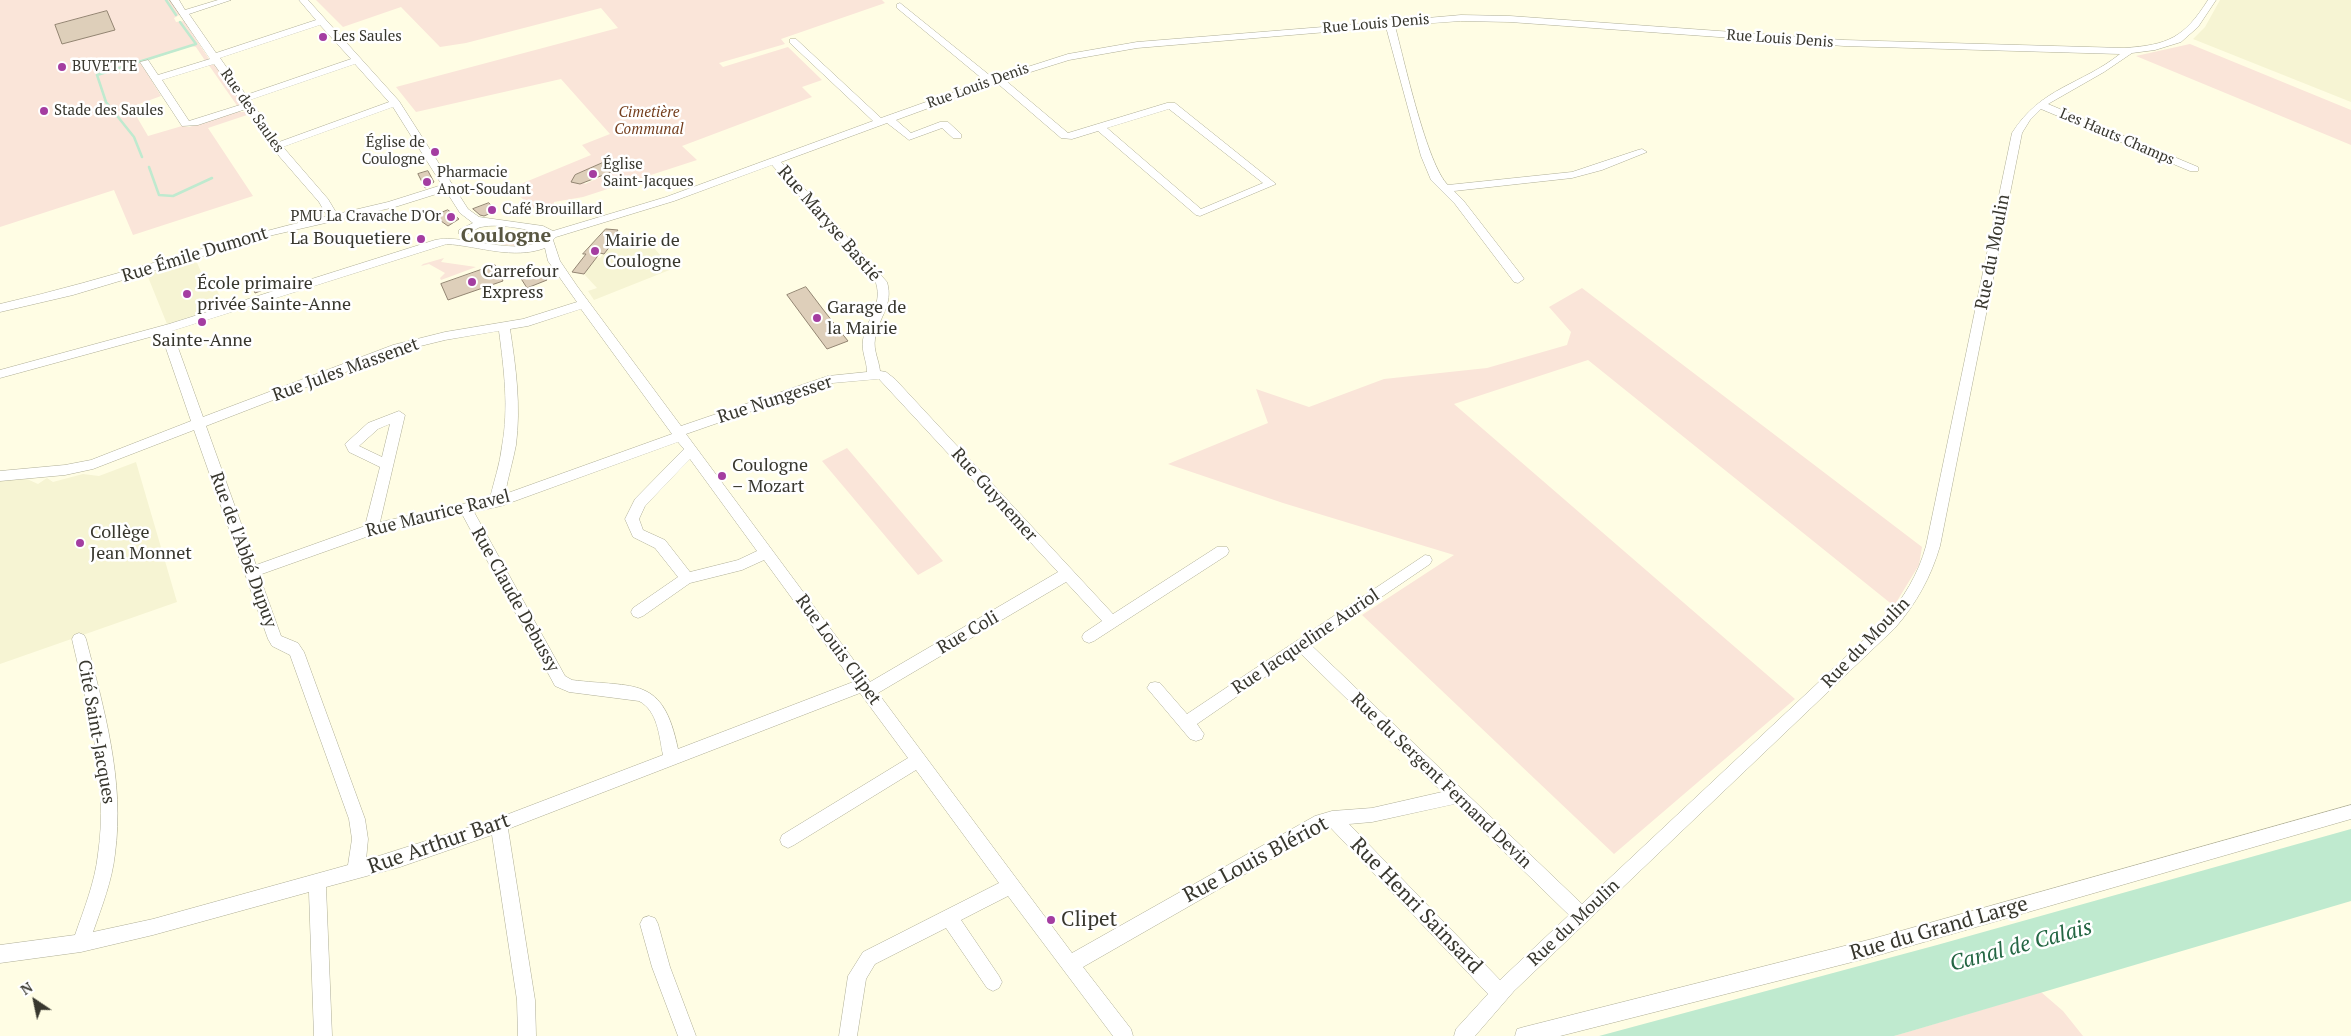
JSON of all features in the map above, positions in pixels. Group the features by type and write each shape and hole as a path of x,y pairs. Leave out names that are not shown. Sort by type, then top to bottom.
{"street":[{"name":"Rue des Saules","path":"174,0 277,146 324,202 334,218"},
{"path":"184,13 227,0"},
{"path":"302,0 323,21 395,103 464,211 472,218 485,222 543,229 549,238"},
{"name":"Rue Louis Denis","path":"527,251 540,248 549,238 654,204 994,80 1057,60 1125,46 1389,22 1448,18 1500,18 1844,43 2130,51 2161,46 2184,37 2196,26 2212,0"},
{"path":"900,6 1066,136 1100,128 1171,105 1271,184 1200,213 1100,128"},
{"path":"156,79 323,21"},
{"path":"1389,22 1426,156 1436,180 1459,202 1518,279"},
{"path":"794,41 879,122"},
{"name":"Rue du Moulin","path":"1463,1036 1484,1015 1500,993 1890,624 1907,604 1921,582 1935,537 2014,140 2023,122 2041,105 2130,51"},
{"path":"145,62 187,124 358,60"},
{"path":"277,146 395,103"},
{"name":"Les Hauts Champs","path":"2041,105 2194,169"},
{"path":"889,119 908,138 944,124 957,136"},
{"path":"1445,189 1572,175 1642,152"},
{"name":"Rue Maryse Bastié","path":"774,161 841,234 881,282 884,294 883,305 869,341 874,365 873,375"},
{"name":"Rue Émile Dumont","path":"0,308 69,292 271,232 391,205 448,187"},
{"path":"464,211 466,221 465,237"},
{"path":"465,237 474,225 485,222"},
{"path":"0,374 165,329 399,256 431,244 465,237 545,254 554,261"},
{"name":"Rue Louis Clipet","path":"549,238 554,261 584,304 1011,886 1124,1036"},
{"name":"Rue Jules Massenet","path":"0,476 79,467 108,459 397,348 442,337 504,327 543,318 584,304"},
{"path":"496,502 508,452 512,415 510,375 504,327"},
{"name":"Rue de l'Abbé Dupuy","path":"165,329 274,639 280,644 293,646 297,652 354,810 360,839 356,872"},
{"name":"Rue Nungesser","path":"680,434 824,382 873,375"},
{"name":"Rue Guynemer","path":"873,375 882,375 891,382 1112,622"},
{"name":"Rue Maurice Ravel","path":"251,572 370,530 496,502 680,434"},
{"path":"688,578 660,544 638,533 632,518 640,503 691,450"},
{"path":"370,530 387,465"},
{"name":"Rue Claude Debussy","path":"466,510 560,681 569,686 642,695 652,700 659,709 672,759"},
{"path":"1089,637 1222,551"},
{"path":"638,612 688,578 707,575 767,553"},
{"name":"Rue Jacqueline Auriol","path":"1155,688 1191,728 1301,645 1425,560"},
{"name":"Rue Coli","path":"866,688 1067,574"},
{"name":"Cité Saint-Jacques","path":"79,639 98,722 109,808 107,856 81,942"},
{"name":"Rue du Sergent Fernand Devin","path":"1301,645 1582,916"},
{"name":"Rue Arthur Bart","path":"0,954 81,942 171,922 356,872 499,825 866,688"},
{"path":"788,840 919,760"},
{"name":"Rue Louis Blériot","path":"1070,964 1313,825 1332,818 1372,815 1457,796"},
{"name":"Rue du Grand Large","path":"1524,1036 1864,950 2351,812"},
{"name":"Rue Henri Sainsard","path":"1332,818 1500,993"},
{"path":"499,825 526,1000 527,1036"},
{"path":"317,883 323,1036"},
{"path":"848,1036 856,976 864,964 875,954 1011,886"},
{"path":"948,917 993,982"},
{"path":"649,924 661,967 687,1036"}],"shaded area":[{"path":"2220,0 2351,0 2351,102 2193,39 2205,27"},
{"path":"644,236 672,269 594,300 588,291 597,288 584,274 597,257 600,258 609,246 618,248 625,239 631,240"},
{"name":"École primaire privée Sainte-Anne","path":"195,258 205,281 212,279 224,306 167,324 146,272"},
{"name":"Collège Jean Monnet","path":"136,462 177,602 0,664 0,481 27,479 38,484 47,478 53,482 83,474 99,476"}],"green space":[{"name":"Stade des Saules","path":"0,0 170,0 181,14 174,18 176,22 184,21 209,59 206,62 196,47 191,46 141,63 161,96 131,107 148,136 182,126 189,127 237,112 245,112 247,115 208,128 253,196 133,235 114,190 0,227"},
{"name":"Cimetière Communal","path":"316,0 882,0 885,3 781,39 785,44 719,63 723,67 788,47 822,80 802,87 812,97 682,146 697,160 583,197 554,202 554,205 533,208 525,205 527,203 511,188 591,155 582,145 610,134 561,79 416,112 396,87 618,28 601,8 466,43 440,47 401,7 343,27","holes":["601,163 619,169 585,184 575,175"]},
{"path":"2190,44 2351,110 2351,145 2136,56"},
{"path":"208,64 215,65 241,102 238,107"},
{"path":"490,234 522,239 515,246 482,242"},
{"path":"444,258 441,262 476,267 441,280 440,278 445,273 429,264 421,266"},
{"path":"1582,288 1922,547 1919,565 1894,606 1588,360 1454,404 1795,699 1614,854 1362,615 1454,555 1283,503 1168,464 1268,423 1256,389 1309,407 1384,379 1487,368 1567,345 1571,332 1549,307"},
{"path":"847,448 943,561 918,575 822,461"},
{"path":"2041,992 2063,1011 2083,1036 1894,1036"}],"water":[{"name":"Canal de Calais","path":"2351,829 2351,901 1894,1036 1599,1036 1937,945"}],"building":[{"path":"107,11 115,30 62,44 55,25"},
{"name":"Église Saint-Jacques","path":"602,163 632,164 580,184 571,182 575,175"},
{"path":"428,171 434,182 425,188 418,174"},
{"name":"Café Brouillard","path":"489,203 496,211 484,216 473,209"},
{"name":"PMU La Cravache D'Or","path":"448,210 459,219 448,226 434,216"},
{"name":"Mairie de Coulogne","path":"606,229 618,230 613,237 617,237 604,254 600,253 584,274 572,272 586,254 583,254"},
{"name":"Carrefour Express","path":"495,265 503,281 448,300 441,284"},
{"path":"540,270 547,280 527,288 520,277"},
{"path":"267,278 271,287 255,293 251,283"},
{"name":"Garage de la Mairie","path":"806,287 848,341 827,349 787,295"}],"waterway":[{"path":"166,0 176,15"},
{"path":"142,157 134,137 106,102 97,75 196,44 180,22"},
{"path":"149,167 159,195 173,196 212,178"}],"place":[{"name":"Les Saules","path":"323,37"},
{"name":"BUVETTE","path":"62,67"},
{"name":"Stade des Saules","path":"44,111"},
{"name":"Église de Coulogne","path":"435,152"},
{"name":"Église Saint-Jacques","path":"593,174"},
{"name":"Pharmacie Anot-Soudant","path":"427,182"},
{"name":"Café Brouillard","path":"492,210"},
{"name":"PMU La Cravache D'Or","path":"451,217"},
{"name":"La Bouquetiere","path":"421,239"},
{"name":"Mairie de Coulogne","path":"595,251"},
{"name":"Carrefour Express","path":"472,282"},
{"name":"École primaire privée Sainte-Anne","path":"187,294"},
{"name":"Garage de la Mairie","path":"817,318"},
{"name":"Sainte-Anne","path":"202,322"},
{"name":"Coulogne – Mozart","path":"722,476"},
{"name":"Collège Jean Monnet","path":"80,543"},
{"name":"Clipet","path":"1051,920"}],"district":[{"name":"Coulogne","path":"506,236"}]}
